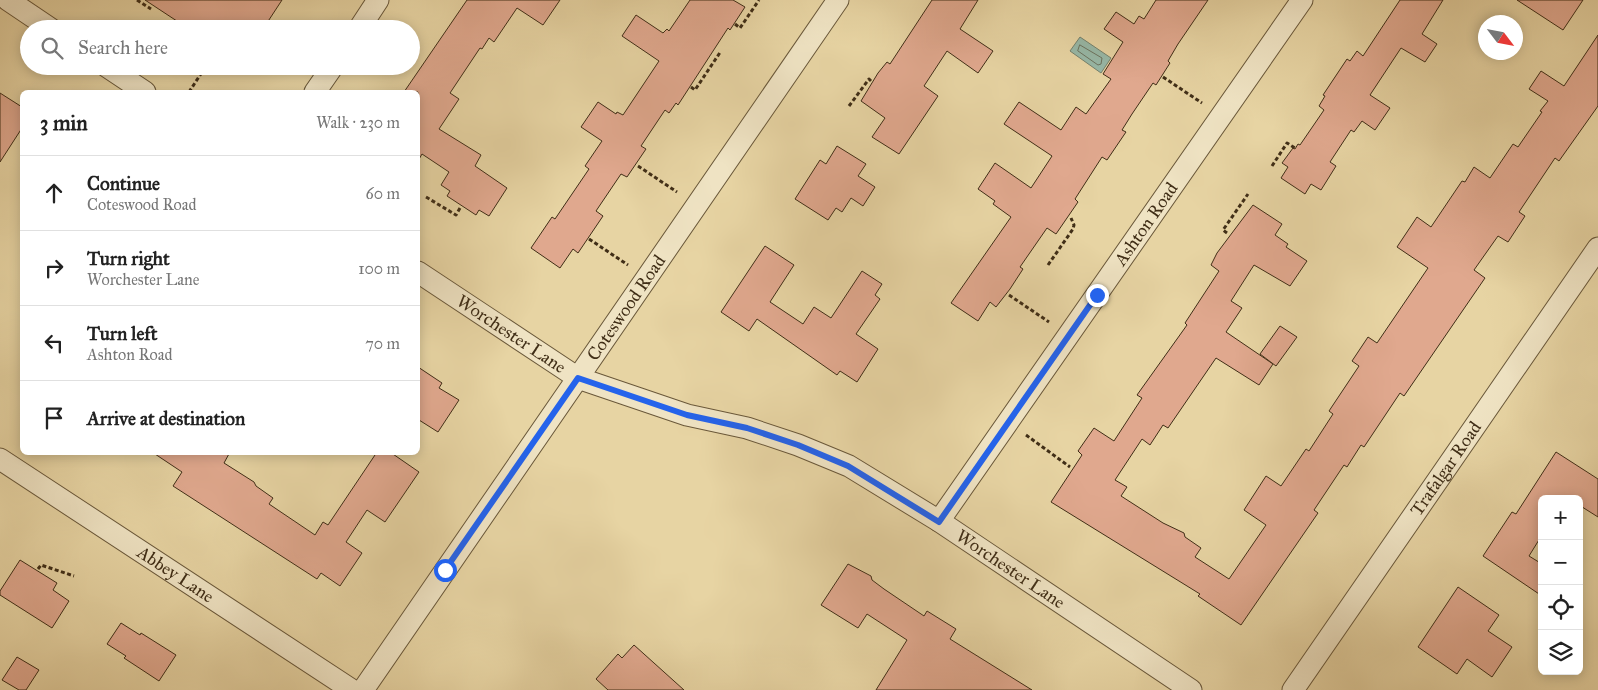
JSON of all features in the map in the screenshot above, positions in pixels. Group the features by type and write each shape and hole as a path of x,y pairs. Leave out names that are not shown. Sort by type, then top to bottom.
{"street":[{"path":"8,0 38,20"},
{"path":"365,20 378,0"},
{"name":"Coteswood Road","path":"363,690 838,0"},
{"name":"Ashton Road","path":"939,522 1302,0"},
{"path":"120,75 143,90"},
{"path":"315,90 326,75"},
{"name":"Trafalgar Road","path":"1293,690 1598,248"},
{"name":"Worchester Lane","path":"420,273 578,378 679,412 747,428 798,445 848,466 939,522 1191,690"},
{"name":"Abbey Lane","path":"0,458 352,690"}],"path":[{"path":"137,0 151,9"},
{"path":"735,24 740,28 759,0"},
{"path":"691,87 695,90 721,52"},
{"path":"190,90 200,75"},
{"path":"1163,77 1206,106"},
{"path":"849,106 868,79 871,81"},
{"path":"1272,166 1287,143 1295,148"},
{"path":"638,166 682,195"},
{"path":"1227,232 1223,230 1248,194"},
{"path":"426,197 456,215 460,208"},
{"path":"1048,265 1073,229 1074,225 1071,218"},
{"path":"590,239 633,268"},
{"path":"1009,296 1054,326"},
{"path":"1023,433 1070,467"},
{"path":"38,569 41,565 74,576"}],"water":[{"path":"1080,37 1111,58 1101,73 1070,51"}],"building":[{"path":"145,0 282,0 269,20 175,20"},
{"path":"467,0 560,0 543,25 517,8 494,42 489,38 482,49 480,48 450,93 459,99 439,129 481,155 475,166 507,188 489,216 479,210 476,215 447,196 450,191 441,185 449,172 422,154 420,158 420,90 405,90 416,75 420,75 420,69"},
{"path":"690,0 733,0 745,7 730,30 728,28 678,105 676,103 669,113 665,110 641,146 646,149 627,177 621,174 596,211 603,216 578,253 573,249 560,268 531,248 552,217 555,219 589,169 585,166 602,141 581,127 598,102 616,114 617,112 623,115 659,61 622,36 636,15 663,33 667,29 669,31"},
{"path":"932,0 978,0 960,29 993,51 978,73 947,51 924,86 938,96 899,154 872,137 885,118 861,101 878,73 887,62 890,64"},
{"path":"1156,0 1208,0 1178,44 1168,61 1170,63 1156,85 1153,83 1122,130 1126,132 1107,160 1102,157 1075,199 1078,202 1056,234 1047,228 1020,267 1023,269 1010,289 996,307 990,302 978,321 951,303 1011,217 993,204 995,201 978,189 995,163 1031,188 1052,156 1004,124 1019,102 1061,130 1076,107 1086,114 1111,79 1103,74 1123,42 1104,29 1116,12 1134,24 1139,16 1144,19"},
{"path":"1400,0 1443,0 1422,34 1437,44 1425,62 1401,48 1370,95 1390,108 1375,130 1362,121 1354,132 1351,130 1330,162 1336,166 1321,190 1311,184 1305,194 1281,178 1288,167 1282,163 1293,148 1295,149 1298,144 1300,145 1324,110 1319,106 1325,96 1323,95 1347,59 1350,61 1357,51 1363,56"},
{"path":"1517,0 1583,0 1563,30"},
{"path":"1598,35 1598,106 1559,161 1555,158 1519,212 1525,216 1508,242 1498,236 1474,270 1485,278 1404,396 1400,393 1364,447 1361,445 1347,467 1344,465 1314,510 1318,513 1241,625 1198,596 1200,594 1051,502 1082,455 1078,451 1094,428 1114,441 1142,398 1137,395 1187,325 1185,323 1219,271 1211,265 1217,253 1253,205 1282,224 1275,235 1288,244 1286,247 1307,261 1290,286 1254,265 1231,301 1242,308 1226,332 1273,364 1259,385 1216,358 1168,428 1163,425 1150,445 1142,439 1115,480 1127,487 1121,496 1163,523 1184,533 1185,537 1201,548 1195,557 1229,579 1266,525 1244,510 1266,476 1281,486 1306,449 1309,451 1333,414 1329,411 1359,366 1352,361 1368,337 1377,343 1428,268 1397,247 1417,217 1431,227 1462,181 1465,182 1474,167 1490,178 1513,144 1518,147 1548,101 1529,89 1541,71 1564,86"},
{"path":"0,93 20,106 20,131 0,162"},
{"path":"837,146 866,164 858,176 875,187 863,206 851,198 842,212 836,208 828,220 795,199 820,160 826,164"},
{"path":"765,246 794,265 770,302 803,324 814,307 831,318 862,271 882,284 875,295 880,299 856,334 878,349 857,382 840,371 837,375 757,319 749,331 721,312"},
{"path":"1280,326 1297,337 1276,366 1260,354"},
{"path":"420,368 442,383 439,388 459,400 438,432 420,421"},
{"path":"1556,452 1598,479 1598,517 1583,508 1583,495 1538,495 1538,541 1529,556 1538,562 1538,593 1483,556 1512,512 1516,514"},
{"path":"156,455 228,455 224,463 254,482 256,486 273,498 269,504 315,535 323,522 328,525 375,455 394,455 419,472 385,522 367,510 346,542 362,553 340,586 321,573 317,579 173,486 182,472"},
{"path":"20,560 57,583 53,590 69,601 52,628 0,595 0,591"},
{"path":"848,564 871,576 872,580 924,616 927,611 956,629 950,639 1032,690 876,690 907,640 867,614 858,628 821,605"},
{"path":"1458,587 1499,615 1488,631 1512,647 1492,677 1467,659 1457,674 1418,647"},
{"path":"121,623 176,655 159,681 124,658 126,656 107,644"},
{"path":"634,645 684,690 608,690 596,679 618,654 622,658"},
{"path":"17,657 39,670 26,690 19,690 2,680"}],"route":[{"path":"445,570 578,378 687,415 747,428 798,445 848,466 882,485 939,522 1097,295"}]}
